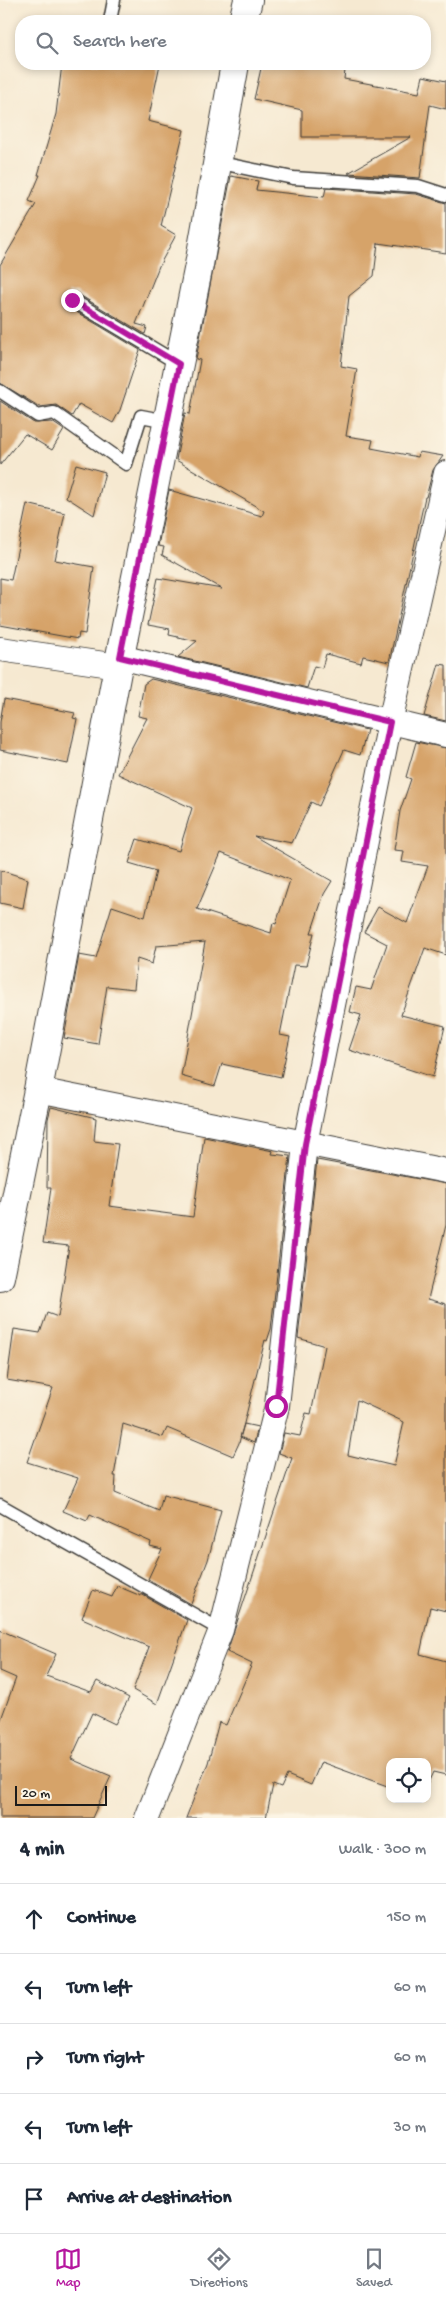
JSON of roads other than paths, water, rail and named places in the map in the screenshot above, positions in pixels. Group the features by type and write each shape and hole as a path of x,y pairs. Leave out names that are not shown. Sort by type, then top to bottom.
{"street":[{"path":"244,15 248,0"},
{"path":"0,1277 38,1090 119,661 179,364 234,70"},
{"path":"147,1818 221,1630 276,1406 305,1144 390,722 446,473"},
{"path":"0,649 119,661 446,735"},
{"path":"38,1090 446,1171"}],"lane":[{"path":"111,15 114,0"},
{"path":"216,162 293,178 418,186 446,195"},
{"path":"72,300 179,364"},
{"path":"0,391 38,416 54,413 126,464 140,416 167,421"},
{"path":"0,1505 221,1630"}]}
